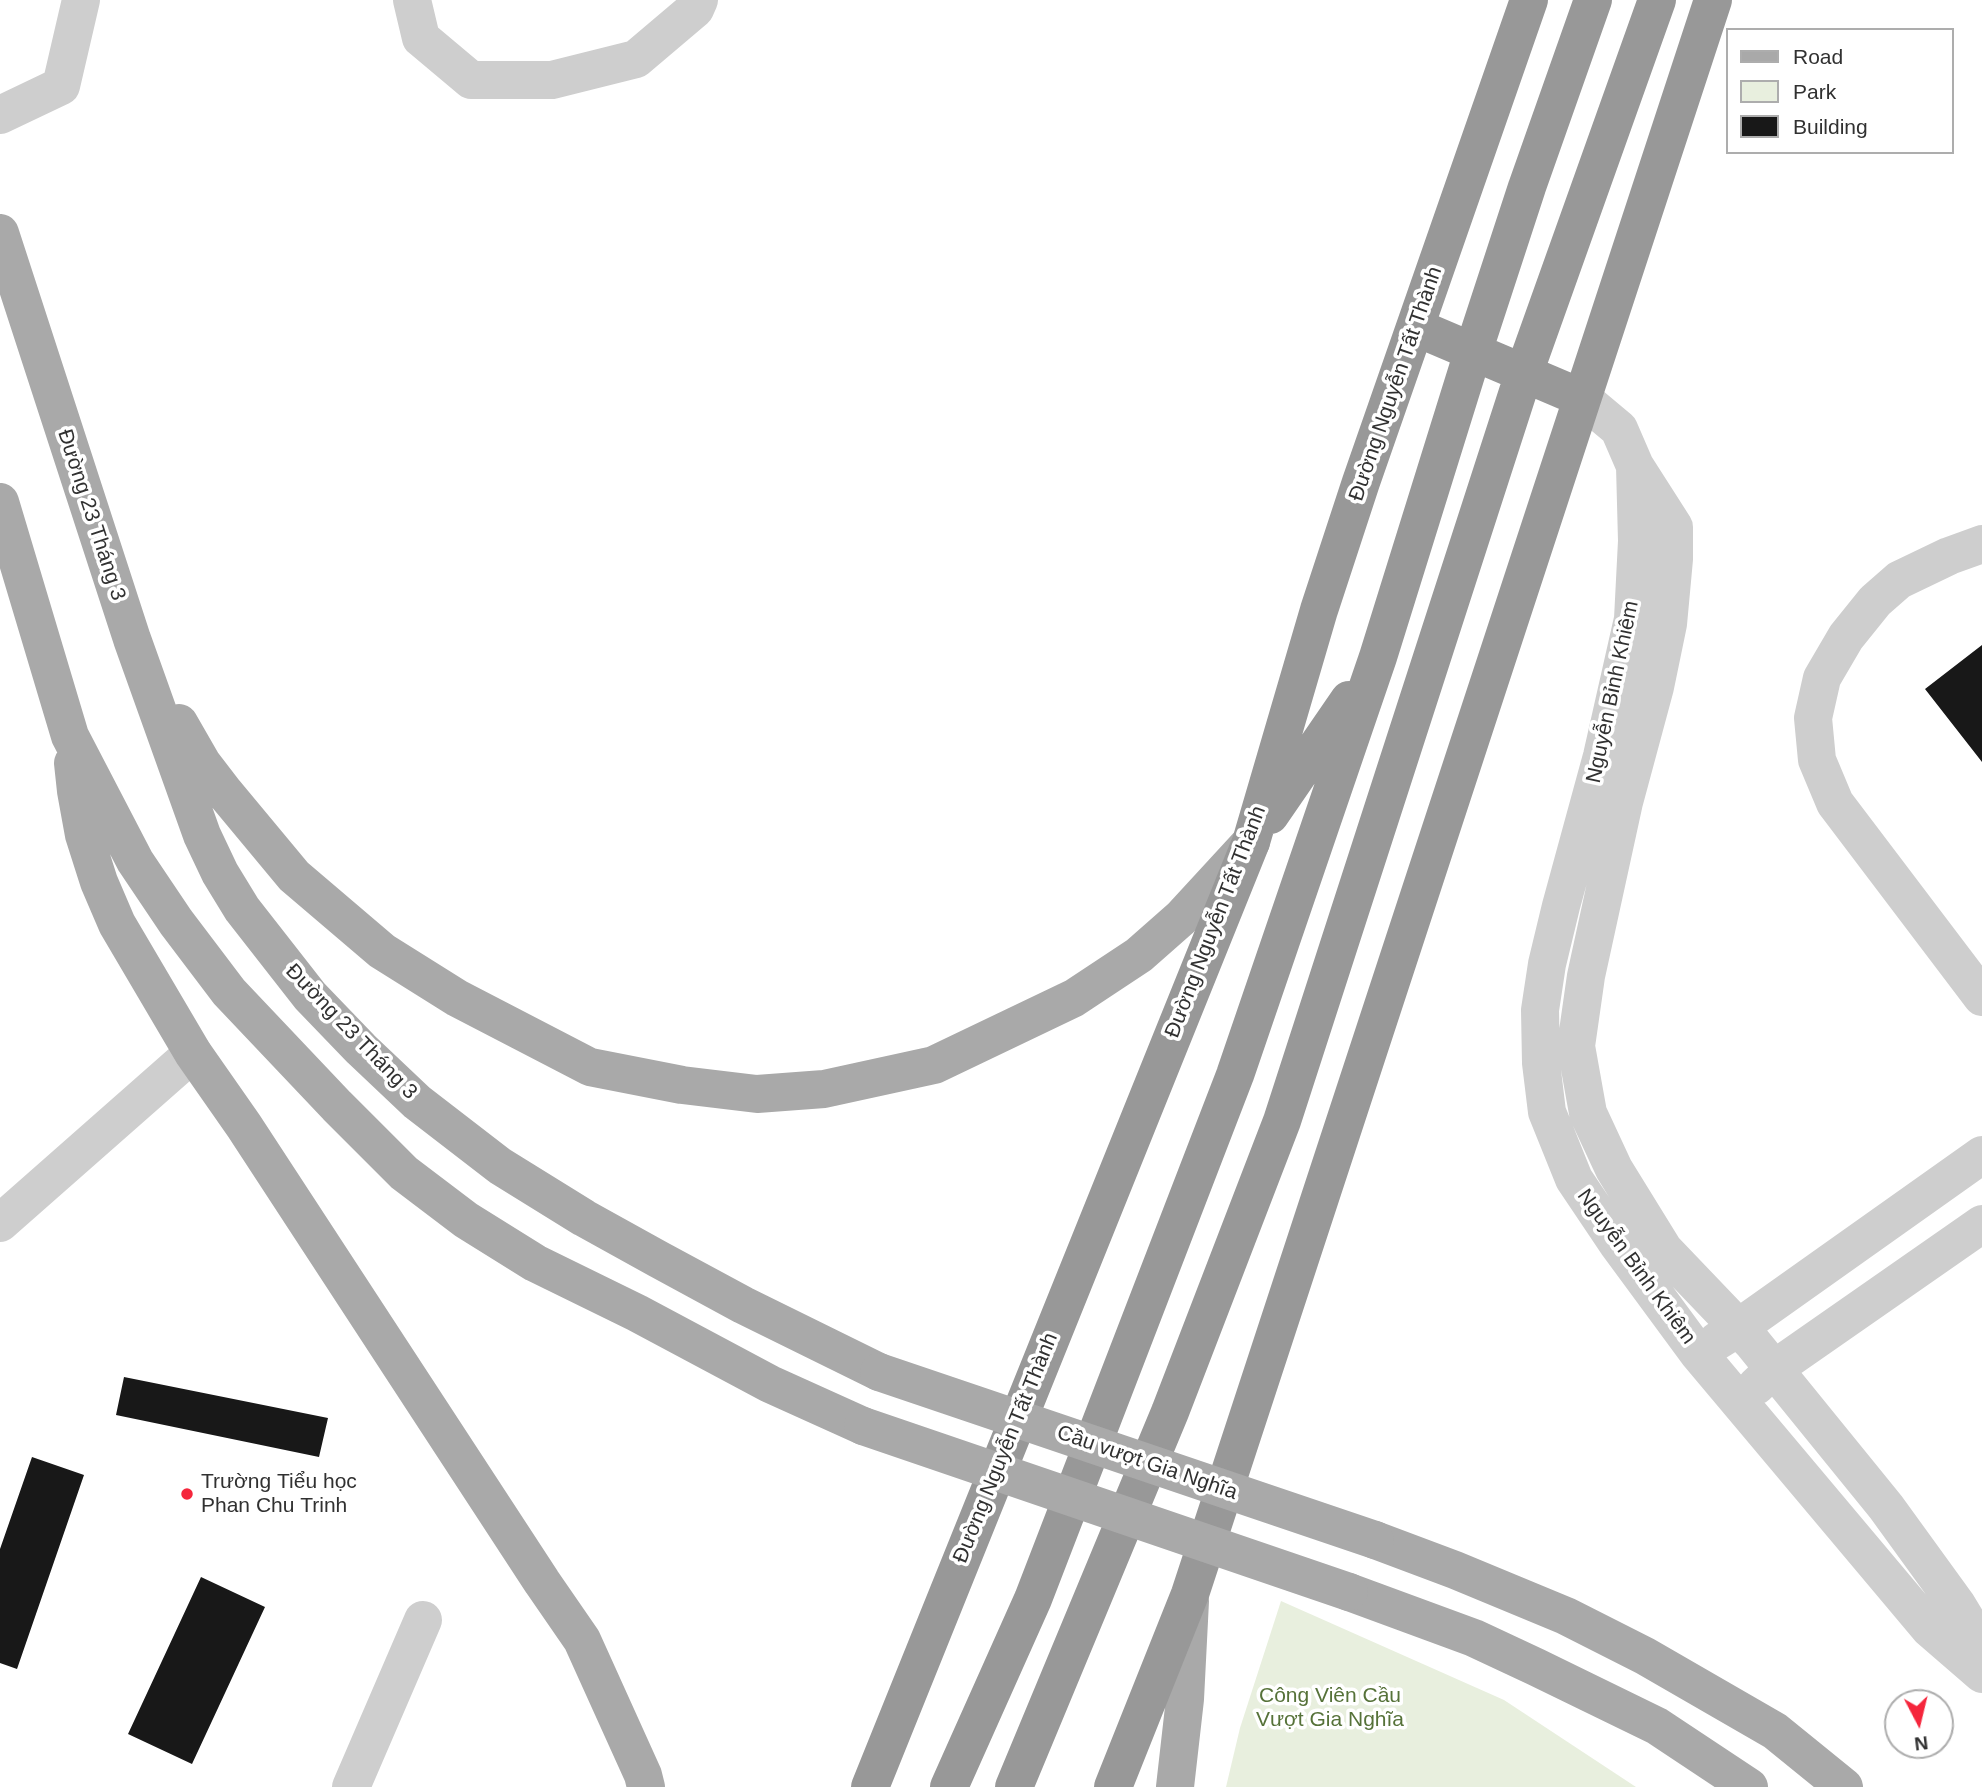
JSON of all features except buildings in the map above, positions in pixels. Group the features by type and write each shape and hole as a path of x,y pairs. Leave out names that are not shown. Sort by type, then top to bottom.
{"highway":[{"name":"Đường Nguyễn Tất Thành","path":"870,1787 1251,842 1319,610 1361,482 1529,0"},
{"path":"949,1787 1033,1599 1235,1074 1378,657 1473,352 1527,187 1593,0"},
{"path":"1014,1787 1170,1412 1282,1121 1524,373 1657,0"},
{"path":"1114,1787 1190,1594 1713,0"},
{"path":"1415,327 1582,398"},
{"path":"1251,842 1378,657"}],"main road":[{"name":"Đường 23 Tháng 3","path":"0,233 132,639 202,835 220,873 242,909 310,996 361,1049 417,1102 500,1166 584,1218 743,1305 879,1372"},
{"path":"0,502 70,737 84,835 99,882 117,924 193,1053 244,1126 582,1640 646,1787"},
{"path":"132,639 202,763 225,793 295,876 382,951 457,998 590,1067 682,1085 757,1094 824,1089 934,1065 1074,998 1139,955 1181,918 1251,842"},
{"path":"70,737 135,861 176,922 229,992 404,1173 466,1220 535,1263 637,1312 770,1384 863,1426 1349,1592 1474,1638 1657,1726 1749,1787"},
{"name":"Cầu vượt Gia Nghĩa","path":"879,1372 1375,1540 1566,1616 1645,1656 1774,1731 1844,1787"},
{"path":"1175,1787 1185,1699 1190,1594"}],"street":[{"path":"0,115 61,86 81,0"},
{"path":"412,0 421,38 471,80 552,80 636,59 695,9 699,0"},
{"path":"1582,398 1619,429 1635,466"},
{"name":"Nguyễn Bỉnh Khiêm","path":"1635,466 1674,527 1674,559 1668,624 1655,687 1624,802 1586,976 1576,1046 1588,1113 1614,1169 1664,1250 1774,1369 1886,1507 1958,1605 1982,1646"},
{"name":"Nguyễn Bỉnh Khiêm","path":"1635,466 1637,541 1633,619 1602,756 1547,964 1540,1010 1541,1063 1547,1112 1574,1179 1617,1243 1698,1353 1930,1629 1982,1674"},
{"path":"1982,544 1949,556 1899,580 1875,601 1846,637 1822,678 1814,718 1817,760 1835,803 1982,997"},
{"path":"0,1223 193,1053"},
{"path":"1698,1353 1738,1328 1982,1155"},
{"path":"1740,1402 1774,1369 1982,1224"},
{"path":"351,1787 423,1620"}],"green space":[{"name":"Công Viên Cầu Vượt Gia Nghĩa","path":"1281,1601 1504,1700 1636,1787 1226,1787 1240,1728"}],"place":[{"name":"Trường Tiểu học Phan Chu Trinh","path":"187,1494"}]}
